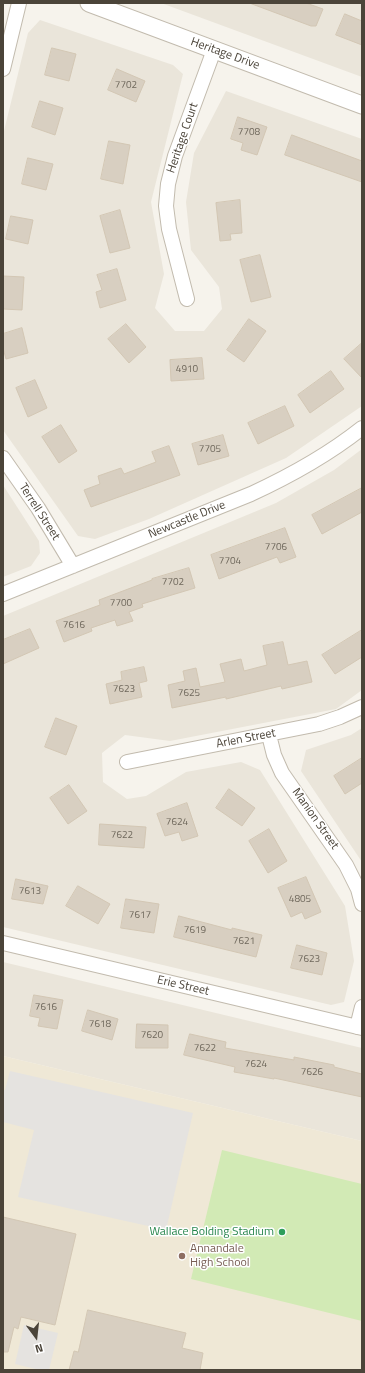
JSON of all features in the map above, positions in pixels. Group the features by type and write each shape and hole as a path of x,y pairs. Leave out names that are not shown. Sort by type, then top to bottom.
{"street":[{"path":"3,68 19,3"},
{"name":"Heritage Drive","path":"89,3 362,105"},
{"name":"Heritage Court","path":"186,299 169,229 166,206 168,184 176,156 214,50"},
{"name":"Newcastle Drive","path":"3,594 251,494 282,480 318,459 362,428"},
{"name":"Terrell Street","path":"3,458 38,508 73,566"},
{"name":"Arlen Street","path":"127,762 269,735 326,722 340,718 362,707"},
{"name":"Manion Street","path":"269,735 274,755 282,773 346,865 358,889 362,904"},
{"name":"Erie Street","path":"3,943 360,1028"},
{"path":"360,1028 362,1007"}],"shaded area":[{"path":"161,3 362,3 362,77"},
{"path":"40,20 173,65 183,74 151,202 164,274 155,308 175,331 204,331 222,309 219,287 191,250 186,202 194,153 226,91 362,139 362,406 286,458 149,519 95,539 78,536 3,430 3,135 28,33"},
{"path":"362,449 362,690 336,709 170,741 125,735 102,753 103,782 127,799 146,796 186,772 241,762 260,770 345,906 354,961 344,1002 331,1005 3,927 3,616 276,503 334,470"},
{"path":"3,485 39,541 40,553 31,566 3,577"},
{"path":"362,728 362,862 301,771 306,750 351,735"},
{"path":"3,962 362,1048 362,1141 3,1056"},
{"name":"Annandale High School","path":"3,1056 362,1141 362,1370 3,1370"},
{"path":"10,1071 193,1113 166,1230 18,1197 34,1130 3,1122 3,1089 5,1090"},
{"path":"24,1325 58,1333 49,1370 40,1370 15,1364"}],"green space":[{"name":"Wallace Bolding Stadium","path":"222,1150 362,1184 362,1321 191,1279"}],"building":[{"path":"306,3 323,9 316,26 311,26 252,4"},
{"path":"345,14 362,21 362,45 336,35"},
{"path":"52,48 76,54 69,81 45,75"},
{"path":"117,69 145,81 136,102 108,90"},
{"path":"40,101 63,108 55,135 32,127"},
{"path":"238,117 267,127 257,155 241,150 243,143 231,139"},
{"path":"292,135 362,161 362,182 285,155"},
{"path":"109,141 130,145 123,184 101,179"},
{"path":"28,158 53,164 46,190 22,184"},
{"path":"240,200 242,233 230,234 231,240 220,241 216,203"},
{"path":"120,210 130,248 110,253 100,216"},
{"path":"11,216 33,220 28,244 6,239"},
{"path":"260,255 271,297 251,302 240,260"},
{"path":"117,269 126,300 100,308 96,292 102,290 97,275"},
{"path":"3,276 24,277 22,310 3,309"},
{"path":"249,319 266,331 244,362 227,350"},
{"path":"126,324 146,347 129,363 108,339"},
{"path":"22,328 28,353 6,359 3,348 3,334"},
{"path":"362,343 362,378 344,359"},
{"path":"202,358 204,379 171,381 170,360"},
{"path":"331,371 344,389 310,413 298,395"},
{"path":"35,380 47,408 28,417 16,388"},
{"path":"285,406 294,426 258,444 248,423"},
{"path":"61,425 77,451 59,463 42,437"},
{"path":"223,435 229,456 198,465 192,444"},
{"path":"169,446 180,475 91,507 84,490 100,484 98,476 121,468 124,474 156,462 152,452"},
{"path":"362,488 362,512 322,534 312,515"},
{"path":"285,528 296,557 280,563 277,557 219,579 211,555"},
{"path":"189,568 195,588 142,604 143,607 129,612 133,621 117,626 115,620 91,628 92,631 64,642 56,621 100,605 99,600 152,579"},
{"path":"30,629 39,648 3,664 3,640"},
{"path":"362,630 362,657 335,674 322,655"},
{"path":"283,642 288,665 307,661 312,682 282,689 281,686 226,699 226,697 172,708 168,685 185,681 183,671 196,668 200,687 225,682 220,664 241,659 244,671 267,665 263,646"},
{"path":"144,667 147,681 139,683 142,697 110,704 106,684 122,680 121,672"},
{"path":"56,718 77,726 66,755 45,747"},
{"path":"362,758 362,783 345,794 334,776"},
{"path":"69,785 87,811 68,824 50,798"},
{"path":"229,789 255,808 242,826 216,808"},
{"path":"187,803 198,836 182,841 179,832 165,836 157,814"},
{"path":"100,824 146,827 144,848 99,845"},
{"path":"269,829 287,861 268,873 249,841"},
{"path":"306,877 321,912 305,919 302,912 291,917 278,888"},
{"path":"16,879 48,886 43,904 12,899"},
{"path":"78,886 110,904 98,924 66,906"},
{"path":"126,899 159,904 154,933 121,928"},
{"path":"179,916 232,930 232,928 262,935 256,957 174,937"},
{"path":"297,945 327,953 322,975 291,968"},
{"path":"34,995 63,1000 57,1029 38,1026 40,1018 30,1016"},
{"path":"88,1010 118,1019 112,1040 82,1031"},
{"path":"137,1024 168,1025 168,1048 136,1048"},
{"path":"190,1034 226,1042 225,1048 294,1060 294,1057 334,1065 334,1067 362,1074 362,1097 274,1078 234,1072 235,1067 184,1055"},
{"path":"3,1217 76,1234 55,1325 21,1317 18,1329 14,1327 8,1352 3,1352"},
{"path":"88,1310 186,1333 182,1348 203,1353 200,1370 69,1370 74,1351 78,1352"}],"place":[{"name":"Wallace Bolding Stadium","path":"282,1232"},
{"name":"Annandale High School","path":"182,1256"}]}
